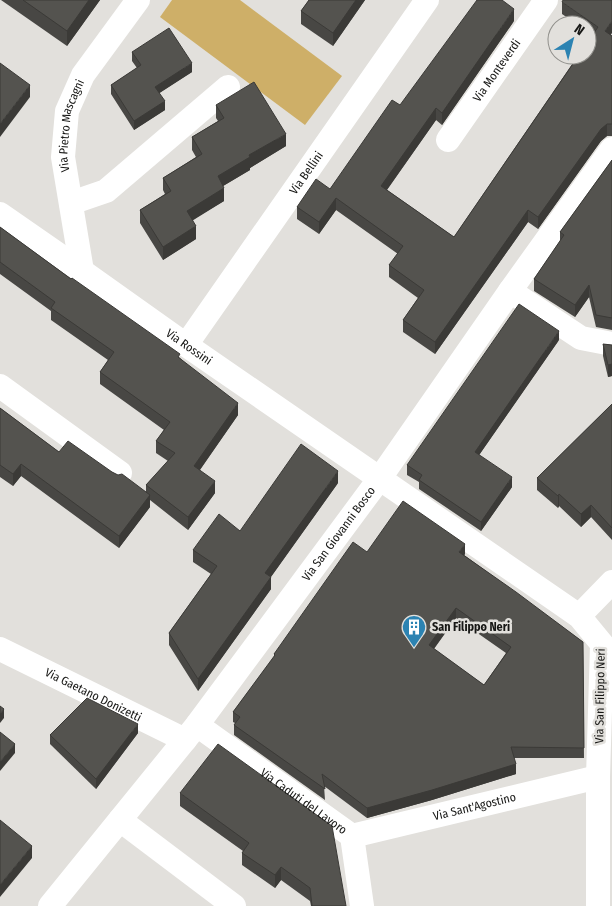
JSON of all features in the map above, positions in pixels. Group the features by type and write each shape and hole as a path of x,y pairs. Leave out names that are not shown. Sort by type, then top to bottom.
{"street":[{"name":"Via Pietro Mascagni","path":"82,271 63,157 67,111 83,75 138,0"},
{"name":"Via Bellini","path":"186,345 427,0"},
{"name":"Via Monteverdi","path":"448,140 546,0"},
{"path":"71,203 106,191 228,87"},
{"name":"Via San Giovanni Bosco","path":"50,906 191,733 380,478 510,291 612,150"},
{"name":"Via Rossini","path":"0,214 380,478"},
{"path":"510,291 581,338 612,344"},
{"path":"0,386 120,473"},
{"name":"Via San Filippo Neri","path":"380,478 579,616 602,644 605,845 598,906"},
{"path":"579,616 612,582"},
{"name":"Via Gaetano Donizetti","path":"0,649 191,733"},
{"name":"Via Caduti del Lavoro","path":"191,733 352,836 362,906"},
{"name":"Via Sant'Agostino","path":"352,836 603,767"},
{"path":"120,820 234,906"}],"shaded area":[{"path":"172,0 240,0 342,76 305,125 160,17"}],"building":[{"path":"23,0 89,0 67,31"},
{"path":"309,0 356,0 333,33 301,11"},
{"path":"477,0 502,0 514,9 442,113 436,108 381,186 454,237 572,65 597,65 597,15 581,15 562,2 563,0 612,0 612,21 605,31 612,36 612,124 607,124 601,129 538,217 528,210 435,342 403,320 424,290 389,265 403,246 336,198 319,222 297,207 316,179 330,189 392,100 400,105"},
{"path":"169,28 192,63 155,87 165,101 134,121 111,85 141,65 132,52"},
{"path":"0,63 30,85 0,124"},
{"path":"254,82 286,134 249,155 250,157 218,176 224,188 187,211 196,226 163,247 140,210 171,191 163,178 202,154 192,137 224,118 216,105"},
{"path":"612,160 612,318 596,315 589,285 575,305 534,279 564,235 560,232"},
{"path":"0,227 71,279 180,354 178,357 238,403 194,466 215,481 188,517 146,485 175,453 156,441 170,422 100,372 114,352 51,308 55,302 0,262"},
{"path":"519,304 559,331 475,452 512,477 481,522 419,480 422,475 407,465"},
{"path":"603,344 612,345 612,364 608,365"},
{"path":"612,404 612,528 591,505 581,514 559,494 558,496 537,478"},
{"path":"0,408 59,452 68,441 112,472 118,475 122,474 150,495 119,536 21,464 13,474 0,465"},
{"path":"301,444 338,471 265,573 271,577 198,679 169,633 217,566 193,550 219,514 240,531"},
{"path":"403,501 465,544 459,552 583,642 584,748 511,747 516,764 367,808 322,774 325,789 234,725 240,717 233,712 353,542 367,552","holes":["456,608 511,647 484,685 429,645"]},
{"path":"87,698 138,724 96,779 50,735"},
{"path":"0,706 4,709 0,714"},
{"path":"0,732 15,744 0,762"},
{"path":"218,744 332,826 346,906 312,906 310,888 281,867 275,875 242,853 249,843 180,793"},
{"path":"0,820 32,846 0,885"}],"place":[{"name":"San Filippo Neri","path":"414,648"}]}
